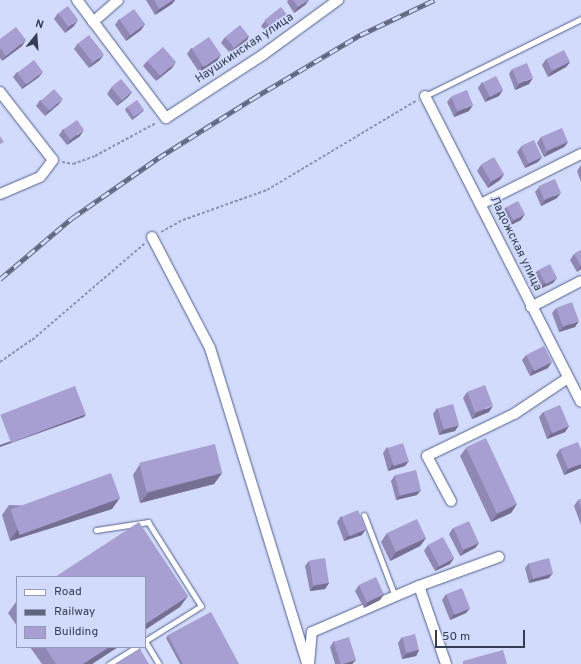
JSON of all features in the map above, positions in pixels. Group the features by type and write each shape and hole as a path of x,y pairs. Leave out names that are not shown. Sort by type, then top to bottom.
{"street":[{"path":"77,0 166,118"},
{"path":"93,22 118,0"},
{"name":"Наушкинская улица","path":"166,118 264,54 338,0"},
{"path":"0,92 53,160 40,177 0,194"},
{"name":"Ладожская улица","path":"425,96 481,204 531,307 581,402"},
{"path":"481,204 581,154"},
{"path":"152,237 210,348 308,664"},
{"path":"531,307 581,281"},
{"path":"451,501 427,456 514,414 568,378"},
{"path":"308,664 312,632 419,586 499,557"},
{"path":"419,586 446,664"}],"lane":[{"path":"425,96 581,19"},
{"path":"364,515 395,596"},
{"path":"96,530 148,522 201,606 146,640"},
{"path":"146,643 159,664"},
{"path":"109,664 134,648"}],"path":[{"path":"0,362 32,340 152,237 183,220 266,190 425,96"},
{"path":"53,160 73,164 95,156 166,118"}],"building":[{"path":"154,0 173,0 159,9"},
{"path":"293,0 309,0 298,7"},
{"path":"68,6 78,20 68,27 58,13"},
{"path":"281,7 288,16 271,29 264,20"},
{"path":"134,9 145,24 131,35 119,20"},
{"path":"240,25 249,36 234,48 225,37"},
{"path":"16,27 26,40 6,56 0,48 0,39"},
{"path":"89,35 104,54 93,63 78,44"},
{"path":"209,37 221,55 204,67 192,49"},
{"path":"163,47 176,62 160,76 147,61"},
{"path":"564,50 570,62 552,71 546,59"},
{"path":"34,60 43,72 26,85 17,73"},
{"path":"527,63 533,78 518,84 512,69"},
{"path":"496,76 503,90 490,97 483,83"},
{"path":"121,79 132,92 122,100 111,87"},
{"path":"54,89 63,99 49,111 41,101"},
{"path":"467,90 473,105 457,111 451,96"},
{"path":"137,100 144,110 134,117 127,107"},
{"path":"77,120 84,130 70,140 63,130"},
{"path":"562,128 568,142 547,151 541,137"},
{"path":"0,136 4,142 0,144"},
{"path":"534,140 542,157 528,164 520,146"},
{"path":"494,157 504,174 491,182 481,164"},
{"path":"555,179 561,193 544,200 538,186"},
{"path":"518,201 525,214 514,220 507,207"},
{"path":"581,250 581,266 574,254"},
{"path":"550,264 557,278 546,284 538,270"},
{"path":"572,302 579,321 563,327 556,308"},
{"path":"544,346 552,362 534,371 526,355"},
{"path":"485,385 493,406 475,412 467,392"},
{"path":"75,386 86,414 11,443 0,415"},
{"path":"453,404 459,425 444,430 438,408"},
{"path":"560,405 569,426 552,433 543,412"},
{"path":"486,438 517,504 497,513 466,447"},
{"path":"578,442 581,450 581,464 568,469 560,449"},
{"path":"403,443 409,461 394,466 388,448"},
{"path":"215,444 222,473 147,492 139,463"},
{"path":"416,470 421,490 400,496 395,475"},
{"path":"111,473 120,498 20,535 10,510"},
{"path":"581,499 581,509 578,500"},
{"path":"358,510 366,529 350,536 341,517"},
{"path":"417,519 426,538 396,552 387,533"},
{"path":"469,521 479,543 463,550 453,528"},
{"path":"139,522 188,596 146,623 146,576 57,576"},
{"path":"443,537 454,558 439,566 428,545"},
{"path":"325,558 329,583 313,585 309,561"},
{"path":"549,558 553,573 533,579 529,563"},
{"path":"376,577 384,594 367,602 359,585"},
{"path":"462,588 470,608 454,615 446,594"},
{"path":"211,612 239,664 183,664 168,635"},
{"path":"415,634 419,650 406,653 402,637"},
{"path":"349,637 356,660 341,664 334,642"},
{"path":"46,648 107,648 83,664 56,664"},
{"path":"140,649 149,664 116,664"},
{"path":"503,650 507,664 463,664 463,661"}],"railway":[{"path":"0,279 72,218 158,158 252,99 360,35 434,0"}]}
